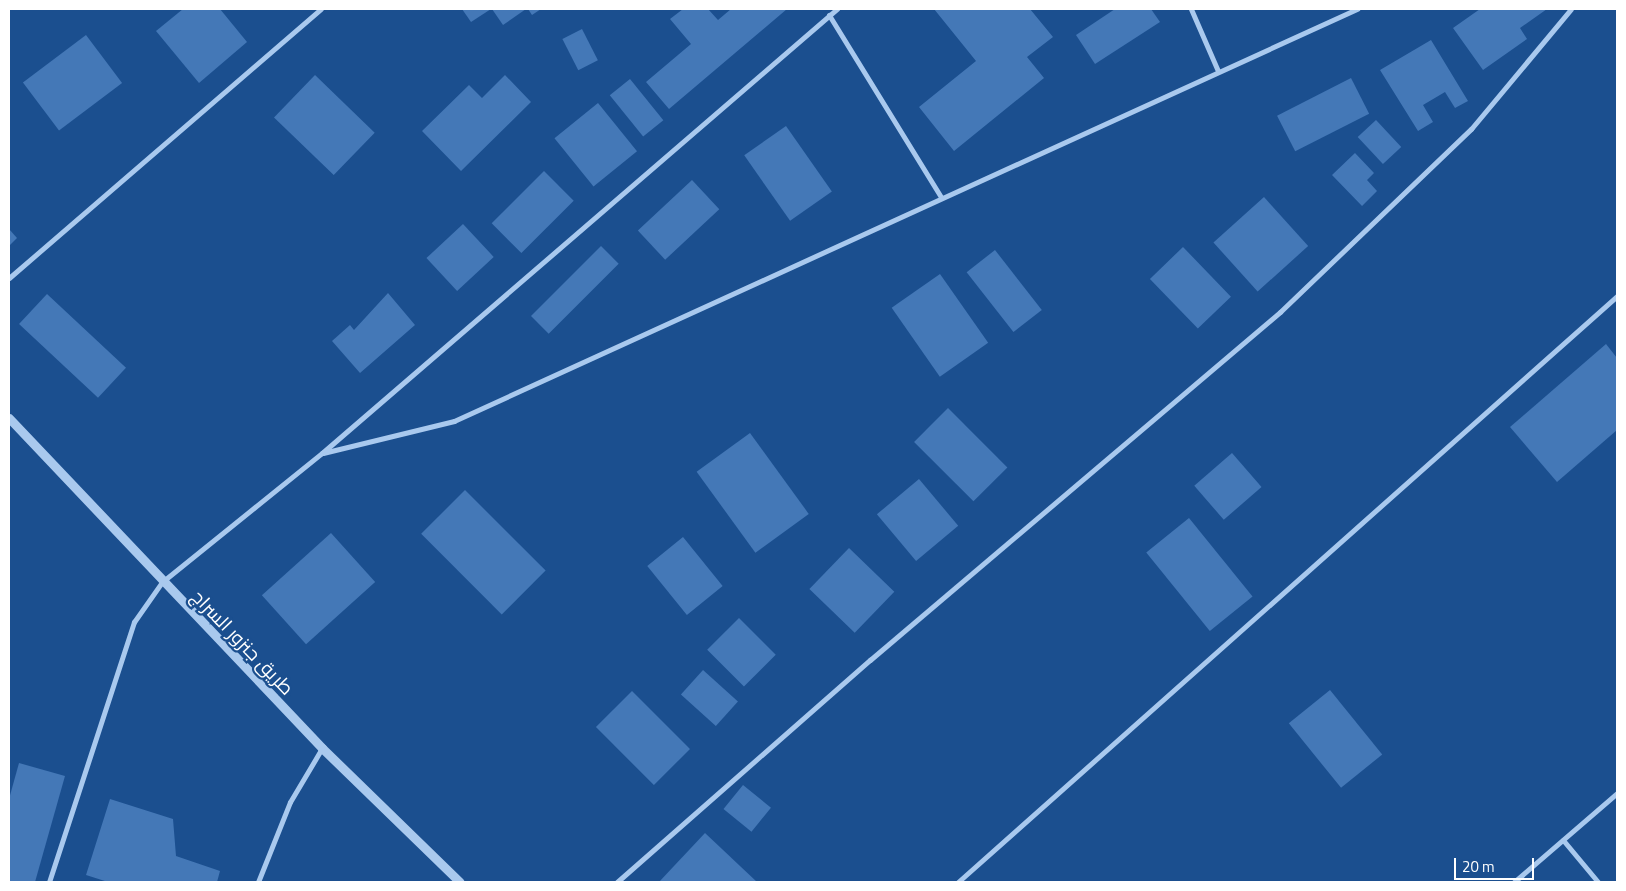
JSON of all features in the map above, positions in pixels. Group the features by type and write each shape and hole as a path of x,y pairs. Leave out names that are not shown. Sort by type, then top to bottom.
{"street":[{"path":"9,278 321,9"},
{"path":"49,882 134,622 162,582 322,453 837,9"},
{"path":"1191,9 1218,71"},
{"path":"322,453 454,420 1357,9"},
{"path":"617,882 877,654 1280,312 1471,129 1572,9"},
{"path":"829,15 941,197"},
{"path":"958,882 1617,296"},
{"name":"طريق جنزور السراج","path":"9,418 162,582 322,748 460,882"},
{"path":"258,882 290,802 322,748"},
{"path":"1514,882 1617,793"},
{"path":"1563,840 1598,882"}],"building":[{"path":"183,9 220,9 247,42 199,83 156,31"},
{"path":"462,9 491,9 471,22"},
{"path":"492,9 526,9 503,25"},
{"path":"528,9 541,9 532,15"},
{"path":"683,9 708,9 718,20 731,9 787,9 669,109 646,82 691,44 670,19"},
{"path":"934,9 1030,9 1053,37 1027,57 1044,78 954,151 919,107 976,61"},
{"path":"1115,9 1151,9 1160,22 1095,64 1076,35"},
{"path":"1480,9 1547,9 1520,28 1527,39 1483,70 1453,28"},
{"path":"582,29 598,60 578,70 562,39"},
{"path":"86,35 122,83 59,130 23,83"},
{"path":"1431,40 1468,101 1455,108 1445,92 1423,105 1433,122 1418,131 1380,70"},
{"path":"315,75 375,133 334,175 274,117"},
{"path":"505,75 531,102 461,171 422,131 469,85 482,98"},
{"path":"1351,78 1369,114 1295,151 1277,116"},
{"path":"630,79 663,120 643,137 610,95"},
{"path":"598,103 637,151 593,186 554,138"},
{"path":"1376,120 1401,147 1383,164 1358,137"},
{"path":"786,126 832,192 790,221 744,155"},
{"path":"1355,153 1374,173 1367,180 1377,191 1362,206 1332,175"},
{"path":"544,171 574,201 521,253 492,223"},
{"path":"692,180 719,209 665,260 638,230"},
{"path":"1264,197 1308,246 1258,292 1213,243"},
{"path":"463,224 494,257 457,291 426,258"},
{"path":"9,229 17,238 9,246"},
{"path":"601,246 619,264 549,334 531,316"},
{"path":"1183,247 1231,297 1198,329 1150,279"},
{"path":"995,250 1042,310 1013,332 967,272"},
{"path":"940,274 988,343 940,377 892,308"},
{"path":"388,293 415,325 360,373 332,341 350,325 354,330"},
{"path":"47,294 126,368 98,398 19,324"},
{"path":"1606,344 1617,358 1617,430 1557,482 1510,427"},
{"path":"948,408 1007,467 973,501 914,442"},
{"path":"750,433 809,514 755,553 697,472"},
{"path":"1232,453 1262,487 1224,520 1194,486"},
{"path":"919,479 958,526 916,561 877,514"},
{"path":"465,490 546,571 502,614 421,534"},
{"path":"1189,518 1253,596 1210,631 1146,553"},
{"path":"331,533 375,582 306,644 262,595"},
{"path":"683,537 723,586 687,615 647,566"},
{"path":"849,548 894,592 855,633 809,589"},
{"path":"739,618 776,655 744,687 707,650"},
{"path":"703,670 738,701 716,726 681,695"},
{"path":"1330,690 1382,755 1341,788 1289,723"},
{"path":"632,691 690,749 654,785 596,727"},
{"path":"19,763 65,776 35,882 9,882 9,799"},
{"path":"743,785 771,808 751,832 723,809"},
{"path":"110,799 173,819 176,856 220,871 217,882 108,882 86,875"},
{"path":"705,833 757,882 659,882"}]}
